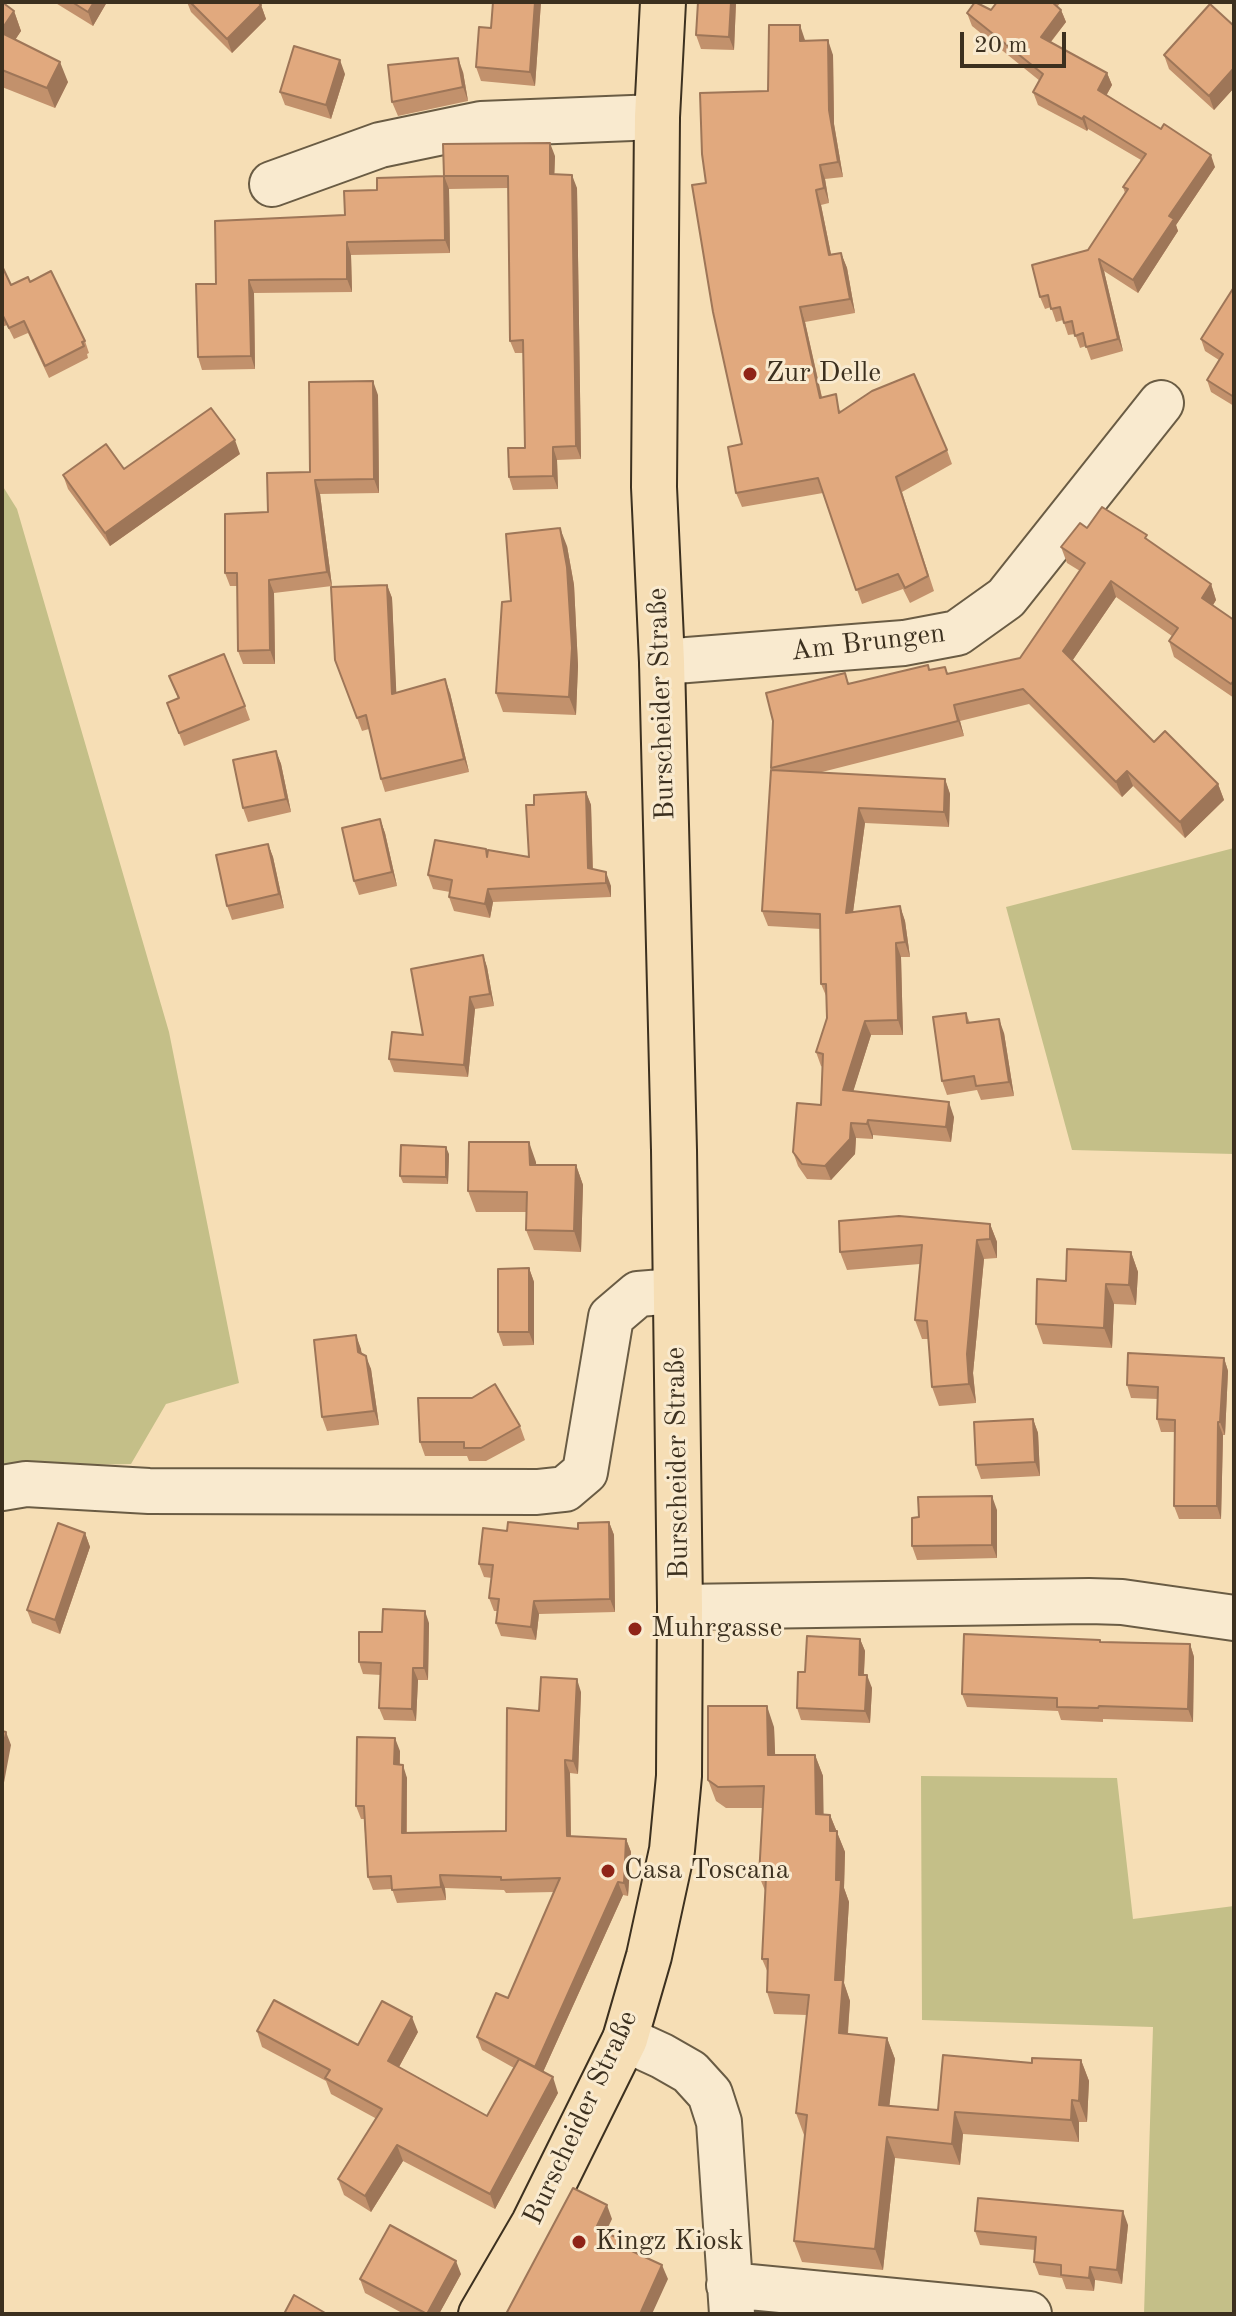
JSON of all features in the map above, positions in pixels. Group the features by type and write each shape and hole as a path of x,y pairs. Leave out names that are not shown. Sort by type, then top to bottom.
{"main road":[{"name":"Burscheider Straße","path":"481,2314 534,2223 625,2039 649,1956 672,1850 679,1776 675,1291 662,662 654,487 657,117 663,2"}],"street":[{"path":"272,184 380,145 481,124 657,117"},
{"name":"Am Brungen","path":"662,662 904,643 957,633 1006,598 1161,403"},
{"path":"2,1488 26,1484 149,1491 537,1492 565,1489 585,1472 611,1317 638,1294 675,1291"},
{"path":"680,1607 1122,1602 1234,1618"},
{"path":"625,2039 690,2072 710,2094 719,2122 730,2300 1029,2314"}],"shaded area":[{"path":"2,485 17,509 169,1032 239,1383 166,1404 131,1464 79,1465 2,1474"},
{"path":"1234,848 1234,1154 1072,1150 1006,907"},
{"path":"921,1776 1117,1778 1133,1919 1234,1906 1234,2314 1144,2314 1153,2027 922,2020"}],"building":[{"path":"2,2 14,11 2,29"},
{"path":"72,2 94,2 88,12"},
{"path":"190,2 258,2 261,5 227,39"},
{"path":"493,2 535,2 530,72 476,67 479,27 491,28"},
{"path":"698,2 731,2 729,37 696,35"},
{"path":"975,2 991,10 997,2 1052,2 1061,10 1041,37 1107,73 1098,90 1161,129 1164,124 1211,155 1169,216 1174,219 1133,280 1099,259 1118,339 1086,347 1083,333 1075,336 1072,321 1064,323 1060,307 1051,309 1048,295 1040,297 1032,265 1088,250 1128,189 1123,187 1146,154 1084,116 1082,119 1033,92 1043,74 967,13"},
{"path":"1210,4 1234,26 1234,68 1209,96 1164,55"},
{"path":"769,25 800,25 800,41 828,40 829,110 838,162 820,165 824,188 816,190 829,255 841,253 850,299 800,307 820,398 836,394 839,413 872,391 914,374 947,450 896,477 928,576 905,588 898,574 856,590 818,478 736,493 728,447 742,444 713,312 692,185 706,183 700,93 768,91"},
{"path":"2,33 60,62 47,88 2,70"},
{"path":"294,46 340,60 326,105 280,92"},
{"path":"458,58 463,87 392,102 388,65"},
{"path":"550,143 550,174 572,175 576,446 553,447 553,476 509,477 508,448 525,448 523,340 510,341 508,176 444,176 443,144"},
{"path":"444,176 445,240 347,242 347,279 249,280 251,356 198,357 196,284 216,284 215,221 345,215 344,191 377,190 377,178"},
{"path":"2,266 11,285 28,277 30,282 51,271 85,341 82,342 84,346 45,366 24,321 9,328 2,314"},
{"path":"1234,287 1234,397 1207,380 1223,354 1201,339"},
{"path":"373,381 374,479 315,480 327,572 269,580 270,650 238,651 237,573 225,573 225,514 268,512 267,473 310,472 309,382"},
{"path":"211,408 235,440 105,533 63,475 106,444 124,469"},
{"path":"1102,507 1147,535 1145,538 1211,584 1202,598 1234,620 1234,680 1231,684 1169,641 1178,628 1111,581 1063,651 1154,742 1165,731 1218,784 1180,822 1127,771 1116,782 1023,689 954,705 958,721 771,768 773,721 766,693 845,673 848,684 928,665 929,670 945,667 947,674 1020,658 1085,563 1061,547 1080,523 1087,528"},
{"path":"560,528 567,567 572,648 569,697 496,693 502,602 511,601 506,534"},
{"path":"387,585 392,694 445,679 464,759 381,779 366,715 357,718 335,660 331,587"},
{"path":"224,654 245,706 179,733 167,703 179,698 169,676"},
{"path":"276,751 286,799 243,808 233,760"},
{"path":"771,770 945,779 944,812 859,808 846,913 900,906 905,942 896,943 898,1020 865,1021 843,1090 949,1102 946,1127 868,1120 867,1124 851,1123 850,1139 825,1166 802,1164 793,1152 797,1103 821,1105 823,1054 816,1052 827,1018 826,984 821,984 820,914 762,911"},
{"path":"586,792 588,868 606,872 606,883 488,889 485,904 449,897 452,880 428,875 435,840 486,849 487,857 488,850 529,857 526,805 534,805 534,795"},
{"path":"380,819 392,872 354,881 342,828"},
{"path":"268,844 279,894 227,906 216,855"},
{"path":"483,955 490,994 470,997 464,1065 389,1059 392,1032 423,1035 411,969"},
{"path":"966,1013 967,1023 999,1019 1009,1082 976,1086 974,1076 942,1081 933,1017"},
{"path":"469,1142 529,1142 530,1165 576,1165 574,1231 526,1230 527,1192 468,1191"},
{"path":"401,1145 446,1147 446,1177 400,1176"},
{"path":"899,1216 990,1224 990,1239 977,1240 967,1354 969,1384 932,1387 927,1321 915,1320 922,1245 840,1252 839,1221"},
{"path":"1067,1249 1131,1252 1129,1285 1106,1284 1104,1328 1036,1324 1037,1279 1066,1281"},
{"path":"529,1268 529,1332 498,1332 498,1269"},
{"path":"356,1335 358,1352 366,1356 374,1411 322,1417 314,1340"},
{"path":"1128,1353 1224,1358 1218,1422 1217,1506 1174,1506 1175,1420 1157,1419 1158,1387 1127,1385"},
{"path":"495,1384 520,1426 481,1448 464,1448 464,1442 420,1442 418,1398 472,1398"},
{"path":"1033,1419 1035,1462 976,1465 974,1422"},
{"path":"992,1496 992,1545 912,1546 912,1518 919,1517 918,1497"},
{"path":"508,1522 578,1529 578,1523 609,1522 610,1599 534,1601 531,1627 496,1623 499,1599 489,1598 493,1565 479,1564 483,1528 507,1531"},
{"path":"58,1523 85,1533 55,1620 27,1610"},
{"path":"383,1609 425,1611 424,1668 413,1668 412,1709 379,1708 381,1663 359,1662 359,1632 382,1632"},
{"path":"964,1634 1190,1644 1188,1709 1057,1707 1057,1698 962,1694"},
{"path":"807,1636 860,1639 859,1675 867,1675 865,1711 797,1708 798,1672 805,1672"},
{"path":"541,1677 577,1679 573,1761 565,1760 567,1836 626,1839 624,1883 618,1882 535,2067 477,2037 496,1993 508,1998 560,1878 501,1880 501,1877 440,1875 441,1887 392,1890 391,1876 368,1877 364,1806 356,1806 357,1737 395,1738 394,1764 403,1765 402,1833 506,1831 507,1708 539,1711"},
{"path":"708,1706 767,1706 768,1755 815,1755 816,1814 830,1815 830,1831 837,1831 836,1880 841,1880 835,1980 843,1980 839,2033 887,2038 879,2105 938,2110 943,2055 1032,2063 1032,2058 1081,2060 1079,2101 1072,2100 1071,2120 955,2112 952,2144 887,2137 875,2249 794,2241 807,2115 796,2113 809,1995 767,1992 768,1959 762,1959 766,1877 759,1876 764,1786 718,1787 708,1780"},
{"path":"2,1731 6,1732 2,1755"},
{"path":"274,2000 358,2045 382,2001 412,2017 388,2061 487,2116 519,2059 553,2077 490,2194 397,2145 365,2196 338,2179 382,2109 325,2078 330,2070 257,2031"},
{"path":"573,2188 607,2205 596,2228 624,2241 621,2246 662,2265 640,2314 506,2314"},
{"path":"978,2198 1123,2211 1117,2270 1090,2267 1089,2278 1061,2275 1061,2265 1034,2262 1036,2237 975,2231"},
{"path":"390,2225 456,2261 427,2314 360,2279"},
{"path":"294,2295 327,2314 284,2314"}],"place":[{"name":"Zur Delle","path":"750,374"},
{"name":"Muhrgasse","path":"635,1629"},
{"name":"Casa Toscana","path":"608,1871"},
{"name":"Kingz Kiosk","path":"579,2242"}]}
